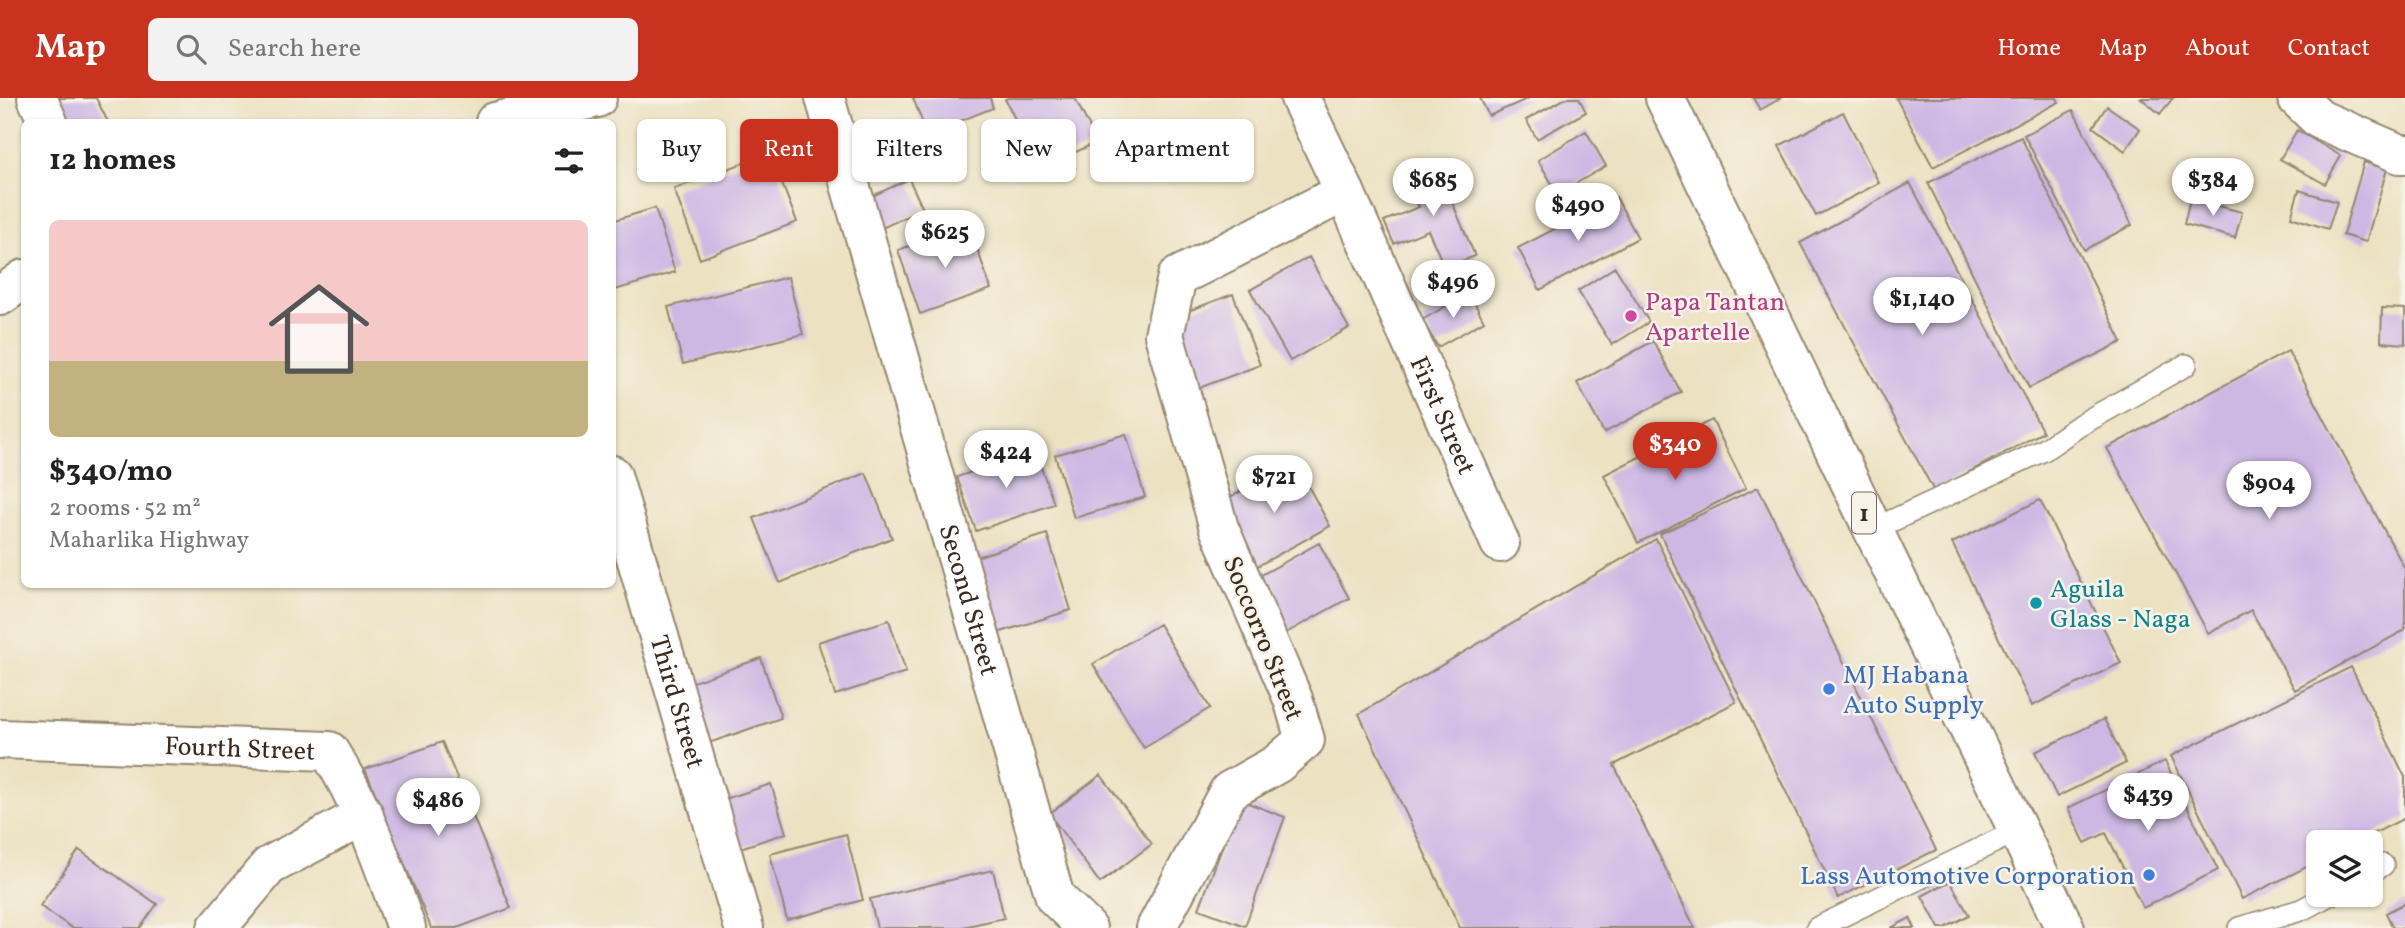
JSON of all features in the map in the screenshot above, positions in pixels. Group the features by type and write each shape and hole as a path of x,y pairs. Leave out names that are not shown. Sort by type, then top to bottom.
{"street":[{"path":"37,98 47,119"},
{"path":"505,115 597,98"},
{"name":"Second Street","path":"825,98 1055,897 1087,928"},
{"name":"First Street","path":"1300,98 1345,192 1500,543"},
{"name":"1","path":"1665,98 2065,928"},
{"path":"2297,98 2319,119 2405,154"},
{"name":"Soccorro Street","path":"1156,928 1229,792 1277,764 1305,740 1293,699 1219,528 1164,335 1177,277 1345,192"},
{"path":"0,296 21,281"},
{"name":"Third Street","path":"616,489 744,928"},
{"name":"Fourth Street","path":"0,740 328,751 349,782 364,815 407,928"},
{"path":"217,928 270,866 364,815"}],"lane":[{"path":"1872,530 2044,450 2080,425 2186,365"},
{"path":"1816,928 2019,830"},
{"path":"2239,928 2308,907"}],"building":[{"path":"52,98 96,98 106,119 62,119"},
{"path":"913,98 990,98 993,108 965,119 921,119"},
{"path":"1075,98 1090,128 1090,145 1076,152 1076,119 1015,119 1005,99"},
{"path":"1480,98 1529,98 1489,116"},
{"path":"1566,98 1579,98 1586,112 1537,139 1526,120"},
{"path":"1753,98 1781,98 1760,110"},
{"path":"1896,98 2057,98 2059,102 1933,167"},
{"path":"2141,98 2173,98 2160,114"},
{"path":"2107,106 2140,129 2125,151 2093,127"},
{"path":"2073,110 2132,225 2084,250 2024,135"},
{"path":"1843,112 1879,183 1816,216 1779,146"},
{"path":"2297,130 2341,156 2325,184 2280,159"},
{"path":"1586,131 1606,166 1558,194 1538,160"},
{"path":"2021,137 2122,342 2029,388 1928,183"},
{"path":"2364,162 2387,169 2366,242 2343,235"},
{"path":"740,164 740,182 781,182 797,222 700,259 674,189 693,182 726,182 726,170"},
{"path":"1436,164 1475,256 1445,268 1428,230 1394,244 1384,221 1419,207 1406,177"},
{"path":"903,182 910,182 923,209 869,234 855,204"},
{"path":"1910,183 2043,432 1934,491 1800,243"},
{"path":"2299,190 2337,202 2328,229 2291,217"},
{"path":"1616,197 1638,238 1540,290 1518,248"},
{"path":"2190,199 2242,212 2235,238 2184,224"},
{"path":"655,208 675,272 616,290 616,220"},
{"path":"969,225 991,289 920,314 898,250"},
{"path":"1309,257 1349,328 1290,361 1250,290"},
{"path":"1615,267 1649,322 1612,345 1578,291"},
{"path":"788,277 803,334 683,364 668,307"},
{"path":"1469,293 1484,321 1438,347 1422,320"},
{"path":"1233,294 1260,365 1199,388 1172,317"},
{"path":"2382,308 2405,309 2405,344 2381,342"},
{"path":"1653,341 1681,392 1604,433 1577,383"},
{"path":"2288,351 2405,569 2405,630 2295,690 2251,610 2208,633 2107,448"},
{"path":"1712,420 1746,488 1638,543 1604,475"},
{"path":"1126,434 1145,497 1074,518 1055,455"},
{"path":"1035,450 1054,504 976,531 957,477"},
{"path":"1295,462 1330,526 1254,568 1219,503"},
{"path":"866,473 892,538 780,583 754,518"},
{"path":"1758,487 1936,850 1838,898 1660,534"},
{"name":"Aguila Glass - Naga","path":"2040,500 2121,663 2032,706 1952,543"},
{"path":"1047,534 1071,610 988,636 964,561"},
{"path":"1656,539 1736,702 1614,765 1695,928 1460,928 1359,714"},
{"path":"1319,543 1349,598 1286,633 1256,578"},
{"path":"889,620 906,672 835,695 818,642"},
{"path":"1159,624 1210,708 1144,748 1093,664"},
{"path":"761,658 781,718 697,747 676,688"},
{"path":"2351,667 2405,777 2405,818 2381,830 2306,830 2306,867 2242,899 2171,756"},
{"path":"2104,719 2126,763 2057,797 2035,752"},
{"path":"442,742 511,908 457,928 431,928 365,769"},
{"path":"2165,761 2218,870 2143,908 2106,833 2085,843 2068,808"},
{"path":"1101,775 1152,844 1100,883 1049,814"},
{"path":"771,784 786,833 731,851 716,802"},
{"path":"1240,800 1285,817 1245,926 1199,909"},
{"path":"846,834 863,900 787,920 770,854"},
{"path":"79,850 157,904 140,928 72,928 40,906"},
{"path":"993,870 1004,918 958,928 877,928 870,899"},
{"path":"1950,881 1969,915 1945,928 1939,928 1922,896"},
{"path":"2405,903 2405,928 2393,928 2386,913"},
{"path":"1910,918 1915,928 1891,928"}],"place":[{"name":"Papa Tantan Apartelle","path":"1631,316"},
{"name":"Aguila Glass - Naga","path":"2036,603"},
{"name":"MJ Habana Auto Supply","path":"1829,689"},
{"name":"Lass Automotive Corporation","path":"2149,875"}]}
